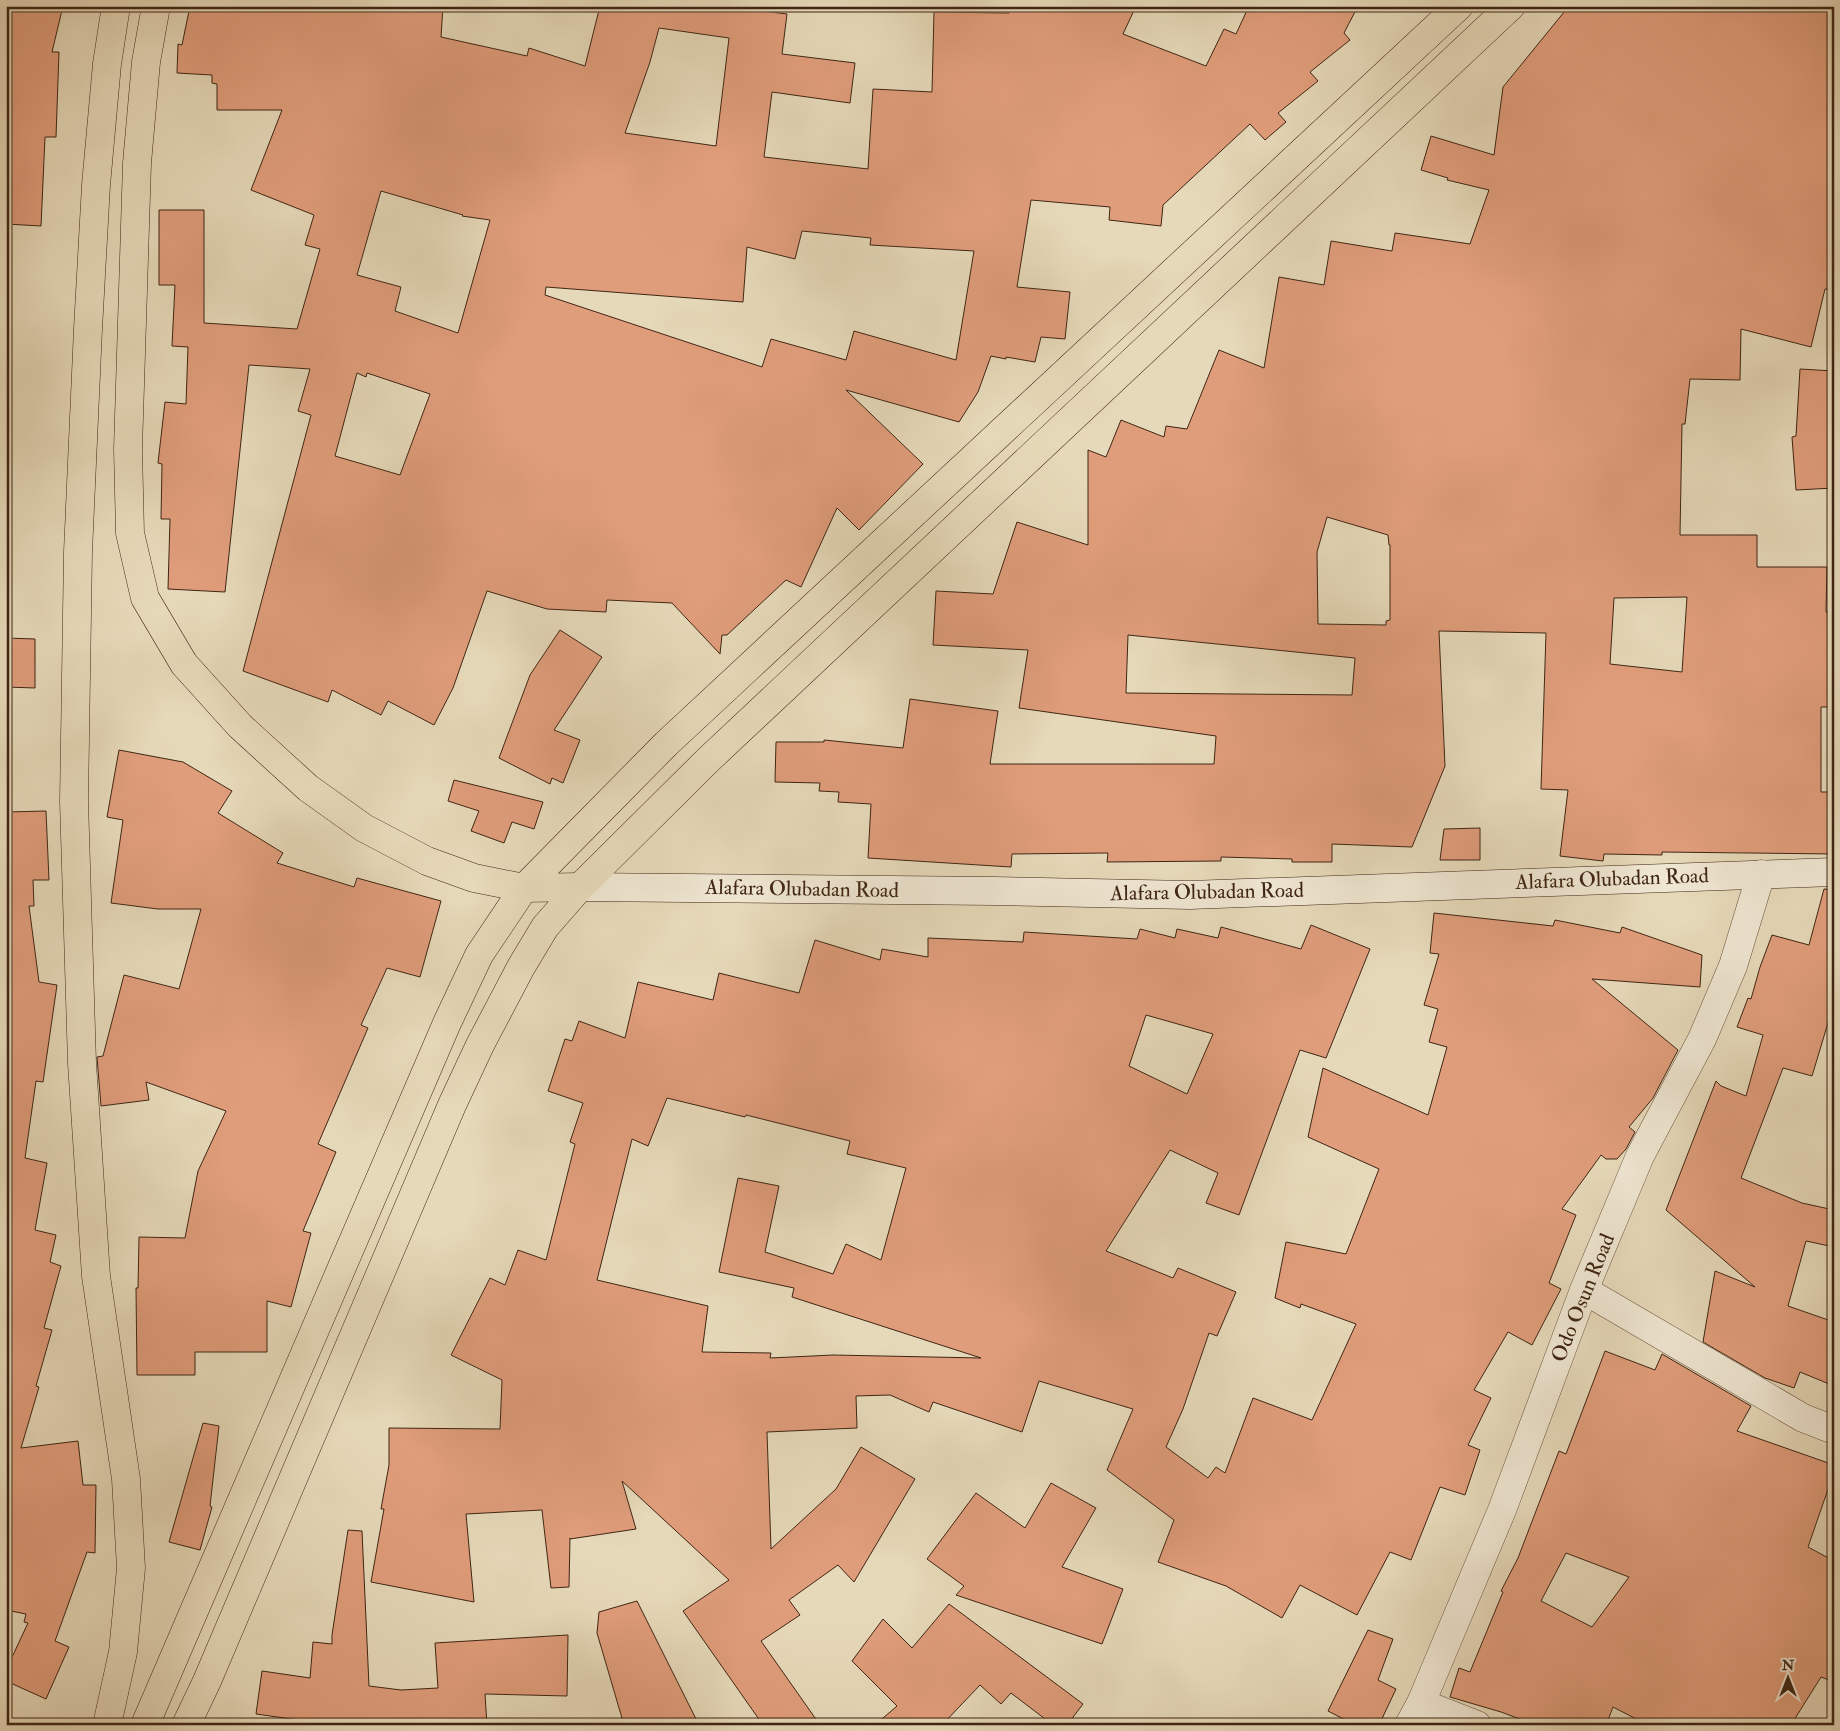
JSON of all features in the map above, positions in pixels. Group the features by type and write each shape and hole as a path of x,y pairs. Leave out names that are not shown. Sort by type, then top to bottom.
{"highway":[{"path":"107,1725 123,1652 131,1568 126,1479 96,1266 82,1063 74,820 78,543 92,251 106,74 116,6"},
{"path":"156,6 145,71 137,163 128,449 130,533 145,598 184,664 240,726 308,788 364,828 427,861 474,878 524,888 580,887"},
{"path":"145,1725 447,1023 479,955 524,888 666,744 1459,6"},
{"path":"186,1725 208,1681 452,1105 480,1045 521,967 545,927 580,887 708,760 1511,6"},
{"path":"92,251 133,253"},
{"path":"1068,369 1097,396"}],"street":[{"name":"Alafara Olubadan Road","path":"580,887 945,890 1190,895 1834,872"},
{"name":"Odo Osun Road","path":"1415,1714 1502,1510 1584,1290 1640,1156 1706,1030 1733,966 1761,874"},
{"path":"1584,1290 1803,1418 1834,1430"},
{"path":"1415,1714 1477,1725"}],"building":[{"path":"10,6 63,6 52,52 59,52 56,137 45,137 41,226 6,224 6,137"},
{"path":"190,6 443,6 441,37 527,56 529,48 585,66 600,6 723,6 787,14 782,54 855,63 850,103 772,92 764,157 868,169 873,89 932,92 934,12 1009,13 1010,6 1136,6 1123,34 1206,66 1224,29 1236,34 1249,6 1358,6 1344,33 1350,40 1310,72 1318,81 1278,113 1286,122 1265,140 1250,124 1163,205 1161,226 1109,220 1110,207 1031,200 1017,287 1070,292 1065,339 1041,337 1035,362 991,356 978,392 959,422 846,390 923,464 859,530 837,508 801,587 786,580 727,635 722,635 720,654 672,603 607,600 606,612 547,609 487,591 453,688 434,725 388,701 381,715 332,690 328,702 243,671 311,415 298,411 310,369 249,365 225,592 168,589 170,519 161,519 162,464 158,463 165,402 186,404 188,347 172,346 175,285 159,285 159,210 204,210 204,323 297,329 320,249 305,245 314,215 251,190 282,110 217,110 217,84 212,83 212,75 177,73 178,44 182,45","holes":["659,28 729,38 716,146 625,133 650,62","381,191 462,216 490,220 458,333 395,311 401,287 357,275","802,231 871,238 870,245 974,251 956,360 854,331 846,360 771,339 762,367 545,295 546,287 743,302 747,247 795,259","357,373 366,377 367,373 430,394 400,475 335,456"]},
{"path":"1569,6 1834,6 1834,289 1825,289 1811,347 1741,329 1740,380 1690,379 1685,424 1682,424 1680,535 1757,535 1757,567 1827,567 1826,612 1834,612 1834,707 1821,707 1821,792 1834,792 1834,854 1662,852 1662,855 1604,854 1603,861 1560,856 1568,790 1541,789 1546,633 1439,631 1445,766 1412,847 1332,844 1332,862 1292,862 1292,859 1221,857 1221,861 1107,862 1108,853 1012,854 1011,867 868,858 871,804 838,802 839,792 819,791 820,783 775,782 776,742 824,742 824,740 903,748 910,699 998,711 990,764 1214,764 1216,736 1019,708 1028,650 933,645 936,591 993,594 1017,522 1088,545 1088,450 1106,457 1121,420 1164,437 1166,426 1187,429 1219,350 1264,368 1279,277 1324,285 1331,241 1392,251 1395,233 1470,244 1489,190 1447,180 1448,178 1421,170 1431,136 1494,155 1503,87","holes":["1327,517 1388,535 1390,545 1390,620 1386,621 1386,625 1318,624 1317,552","1687,597 1682,672 1610,664 1614,598","1128,635 1355,658 1352,695 1126,693"]},
{"path":"1800,369 1834,371 1834,488 1796,490 1792,437 1796,436"},
{"path":"560,630 602,657 554,730 580,740 563,783 552,778 550,784 499,758 530,675"},
{"path":"6,638 35,639 35,688 6,687"},
{"path":"119,750 183,762 232,791 218,813 283,853 277,863 354,887 357,878 441,901 420,977 387,968 361,1025 368,1028 318,1144 336,1152 303,1231 311,1233 291,1307 267,1301 267,1352 195,1352 195,1375 137,1375 136,1288 138,1288 139,1237 185,1238 198,1171 226,1111 146,1082 149,1100 101,1106 97,1057 103,1056 124,975 179,989 201,909 158,909 111,903 123,820 107,817"},
{"path":"454,780 543,802 534,829 512,822 504,843 471,831 479,811 448,801"},
{"path":"46,811 49,880 33,880 34,906 29,906 39,982 57,985 43,1082 36,1081 25,1158 47,1163 35,1230 56,1235 50,1262 61,1266 44,1328 52,1330 36,1386 39,1387 21,1448 78,1441 83,1485 96,1485 95,1553 87,1552 55,1641 69,1647 46,1699 6,1681 6,1670 28,1623 24,1622 26,1614 6,1610 6,812"},
{"path":"1480,828 1480,860 1440,860 1444,829"},
{"path":"1824,889 1834,890 1834,1003 1812,1076 1783,1068 1741,1178 1802,1203 1834,1210 1834,1247 1806,1241 1788,1306 1834,1322 1834,1386 1800,1372 1794,1388 1765,1378 1703,1342 1715,1271 1755,1287 1666,1210 1716,1081 1721,1086 1746,1096 1763,1035 1737,1027 1748,998 1751,999 1772,935 1809,945"},
{"path":"1434,913 1553,926 1555,920 1620,933 1622,927 1702,955 1700,987 1592,979 1678,1050 1653,1098 1629,1127 1635,1132 1626,1149 1617,1159 1606,1159 1601,1155 1562,1209 1576,1215 1549,1283 1561,1289 1532,1345 1508,1332 1474,1390 1491,1398 1468,1445 1480,1450 1465,1495 1440,1487 1411,1560 1390,1552 1357,1615 1300,1585 1282,1618 1226,1586 1158,1562 1174,1520 1107,1470 1133,1409 1039,1381 1022,1432 933,1402 929,1412 890,1395 856,1396 857,1428 767,1432 771,1549 836,1489 861,1447 915,1479 854,1582 838,1565 789,1600 800,1615 761,1641 820,1725 763,1725 683,1611 729,1580 622,1481 636,1529 570,1538 569,1587 551,1588 542,1510 466,1514 474,1602 371,1582 384,1509 381,1509 389,1465 389,1428 500,1429 502,1380 451,1355 490,1278 505,1285 518,1250 546,1260 575,1144 570,1142 583,1103 548,1091 565,1039 572,1041 579,1021 625,1038 638,982 713,1000 719,973 799,993 815,940 880,960 882,949 928,957 928,938 1023,942 1024,932 1137,939 1140,929 1175,938 1177,929 1218,938 1221,927 1301,949 1311,925 1370,949 1326,1058 1300,1050 1239,1215 1206,1203 1218,1173 1170,1150 1106,1251 1173,1278 1178,1268 1236,1292 1217,1336 1209,1333 1183,1409 1166,1447 1208,1478 1216,1467 1225,1473 1253,1398 1312,1420 1356,1324 1301,1304 1300,1308 1275,1298 1286,1242 1346,1254 1379,1169 1308,1137 1323,1068 1428,1115 1447,1047 1429,1042 1438,1009 1424,1005 1439,954 1430,953","holes":["1146,1015 1213,1034 1187,1094 1129,1066","667,1098 745,1117 746,1115 850,1141 847,1154 906,1168 881,1260 846,1244 833,1274 765,1252 779,1186 738,1178 719,1272 794,1288 792,1297 981,1358 833,1355 770,1358 771,1353 702,1352 708,1306 597,1280 632,1139 648,1146"]},
{"path":"1605,1351 1655,1370 1662,1354 1751,1406 1737,1431 1834,1465 1834,1472 1808,1547 1834,1561 1834,1682 1821,1677 1791,1725 1648,1725 1613,1707 1606,1725 1536,1725 1501,1712 1450,1697 1459,1668 1470,1672 1503,1592 1501,1591 1518,1558 1559,1451 1566,1454","holes":["1566,1553 1629,1577 1592,1627 1541,1601"]},
{"path":"203,1423 219,1426 210,1506 212,1507 200,1550 169,1542"},
{"path":"1051,1483 1096,1508 1062,1567 1123,1589 1102,1644 956,1595 964,1586 927,1559 976,1493 1025,1528"},
{"path":"348,1530 362,1531 369,1686 401,1690 438,1688 435,1643 568,1635 567,1696 485,1694 487,1725 334,1725 256,1714 262,1671 310,1678 313,1642 332,1644"},
{"path":"637,1601 699,1725 624,1725 597,1633 599,1612"},
{"path":"949,1604 1083,1704 1067,1725 1053,1725 1011,1693 1001,1704 980,1685 942,1725 875,1725 897,1706 852,1661 883,1619 912,1648"},
{"path":"1368,1630 1393,1639 1378,1680 1396,1689 1379,1725 1355,1725 1328,1711"}]}
